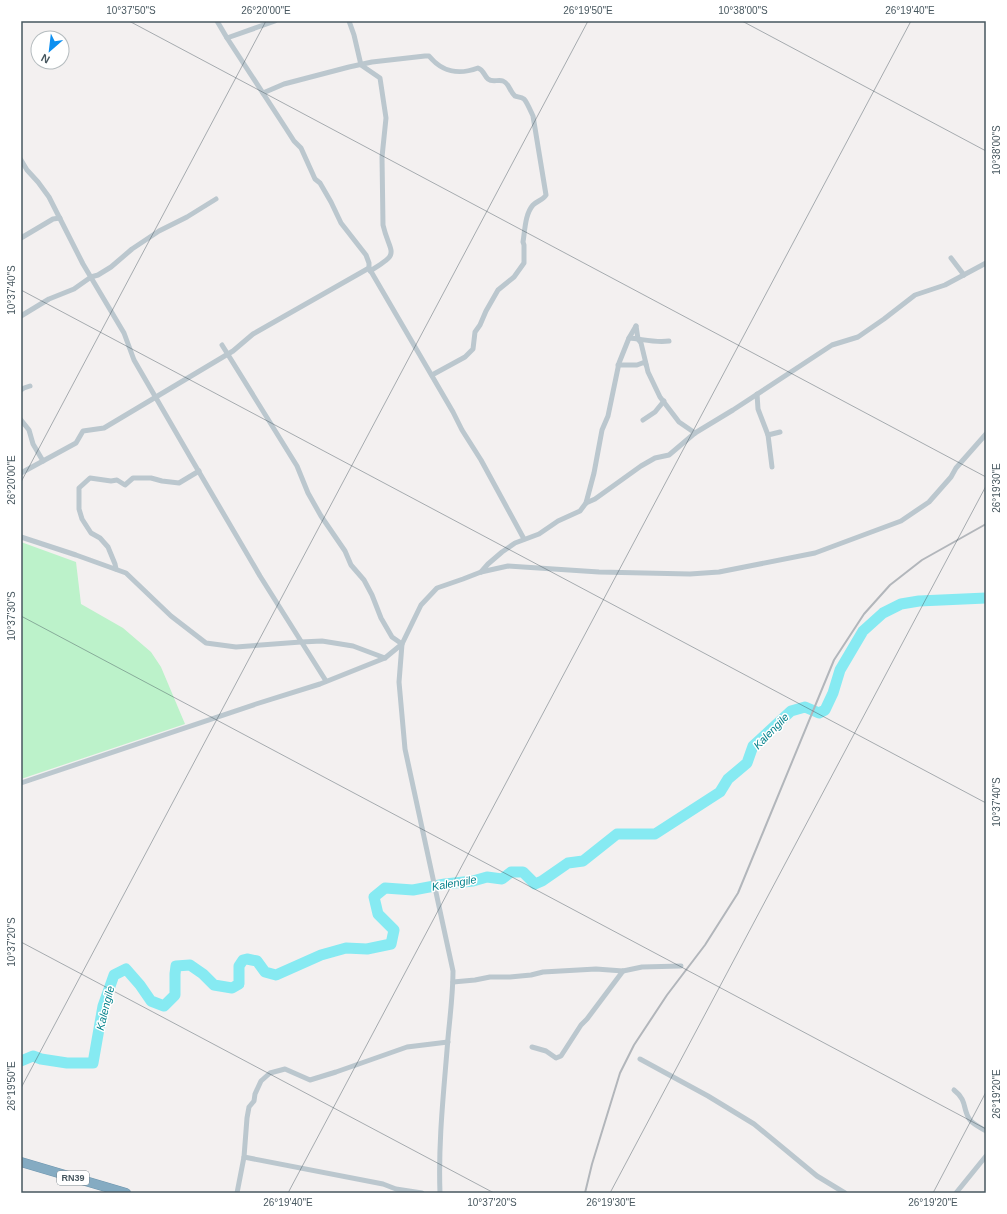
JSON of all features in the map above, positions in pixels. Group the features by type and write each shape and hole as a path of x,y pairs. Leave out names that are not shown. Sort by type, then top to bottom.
{"highway":[{"name":"RN39","path":"21,1162 126,1193"}],"street":[{"path":"218,21 227,38 294,141 301,148 315,179 320,183 341,223 366,255 370,270 432,375 462,430 481,460 524,539"},
{"path":"227,38 275,21"},
{"path":"21,473 76,443 83,431 104,428 233,351 253,334 386,262 391,257 391,248 383,225 382,157 386,118 383,93 380,78 361,65 349,21"},
{"path":"263,93 284,84 339,69 372,62 429,56 434,62 446,69 459,73 478,68 482,69 489,80 493,82 501,80 506,82 515,96 524,99 531,110 546,195 543,199 534,204 528,213 523,242 524,263 514,277 498,290 475,332 474,346 471,352 465,357 432,375"},
{"path":"21,160 27,170 42,187 91,277 124,333 134,360 260,576 326,681"},
{"path":"21,316 49,300 74,289 91,277 98,275 159,231 187,217 216,199"},
{"path":"21,238 53,220 60,218"},
{"path":"951,258 964,275"},
{"path":"586,503 595,499 646,463 655,458 669,455 695,433 832,345 858,336 916,295 945,285 986,263"},
{"path":"481,572 502,552 515,543 539,534 558,521 580,511 586,503 594,473 602,430 608,416 618,365 629,338 636,326 638,339 641,344 648,372 660,397 679,422 695,433"},
{"path":"629,338 660,342 669,341"},
{"path":"222,345 296,466 308,493 321,516 345,551 351,565 364,580 381,618 392,637 402,644"},
{"path":"618,365 637,365 646,362 648,372"},
{"path":"21,390 30,386"},
{"path":"757,394 758,409 768,435 772,467"},
{"path":"643,420 655,412 664,401"},
{"path":"21,420 29,430 33,444 43,461"},
{"path":"768,435 780,432"},
{"path":"440,1193 439,1164 442,1102 454,992 453,971 405,749 399,682 402,644 421,605 437,588 481,572 508,566 599,572 706,573 753,566 815,553 901,522 929,502 986,434"},
{"path":"116,569 108,547 100,538 91,533 82,519 79,509 79,488 90,478 111,481 117,480 125,485 133,478 151,478 179,483 199,472"},
{"path":"21,536 126,573 171,616 206,643 236,647 322,641 353,646 385,658"},
{"path":"21,783 326,681 385,658 402,644"},
{"path":"453,982 490,977 510,978 543,972 596,969 623,970 681,966"},
{"path":"532,1047 546,1051 556,1058 561,1056 581,1025 623,970"},
{"path":"237,1193 244,1157 246,1118 249,1107 254,1100 260,1081 270,1073 285,1069 310,1080 407,1047 448,1042"},
{"path":"640,1059 708,1096 754,1124 817,1176 845,1193"},
{"path":"954,1090 964,1101 971,1121 986,1131"},
{"path":"956,1193 986,1156"},
{"path":"244,1157 383,1184 396,1189 422,1193"}],"green space":[{"path":"21,542 76,562 81,604 123,628 151,652 161,667 185,724 21,779"}],"waterway":[{"name":"Kalengile","path":"21,1061 33,1056 41,1059 67,1063 93,1063 103,1006 114,975 126,969 151,1001 164,1006 175,995 176,966 190,965 203,974 214,985 232,988 239,984 239,966 243,960 247,959 257,961 265,972 276,975 321,955 346,948 367,949 391,944 394,930 378,914 374,897 385,888 413,890 473,881 487,877 502,879 511,872 523,872 535,884 542,881 568,863 583,861 617,834 655,834 720,792 728,779 747,763 753,746 791,711 805,707 819,713 825,710 833,693 840,670 863,631 883,613 901,604 919,601 986,598"}],"railway":[{"path":"585,1193 592,1164 620,1073 634,1045 667,995 705,945 738,893 834,660 864,614 890,585 922,560 986,524"}]}
